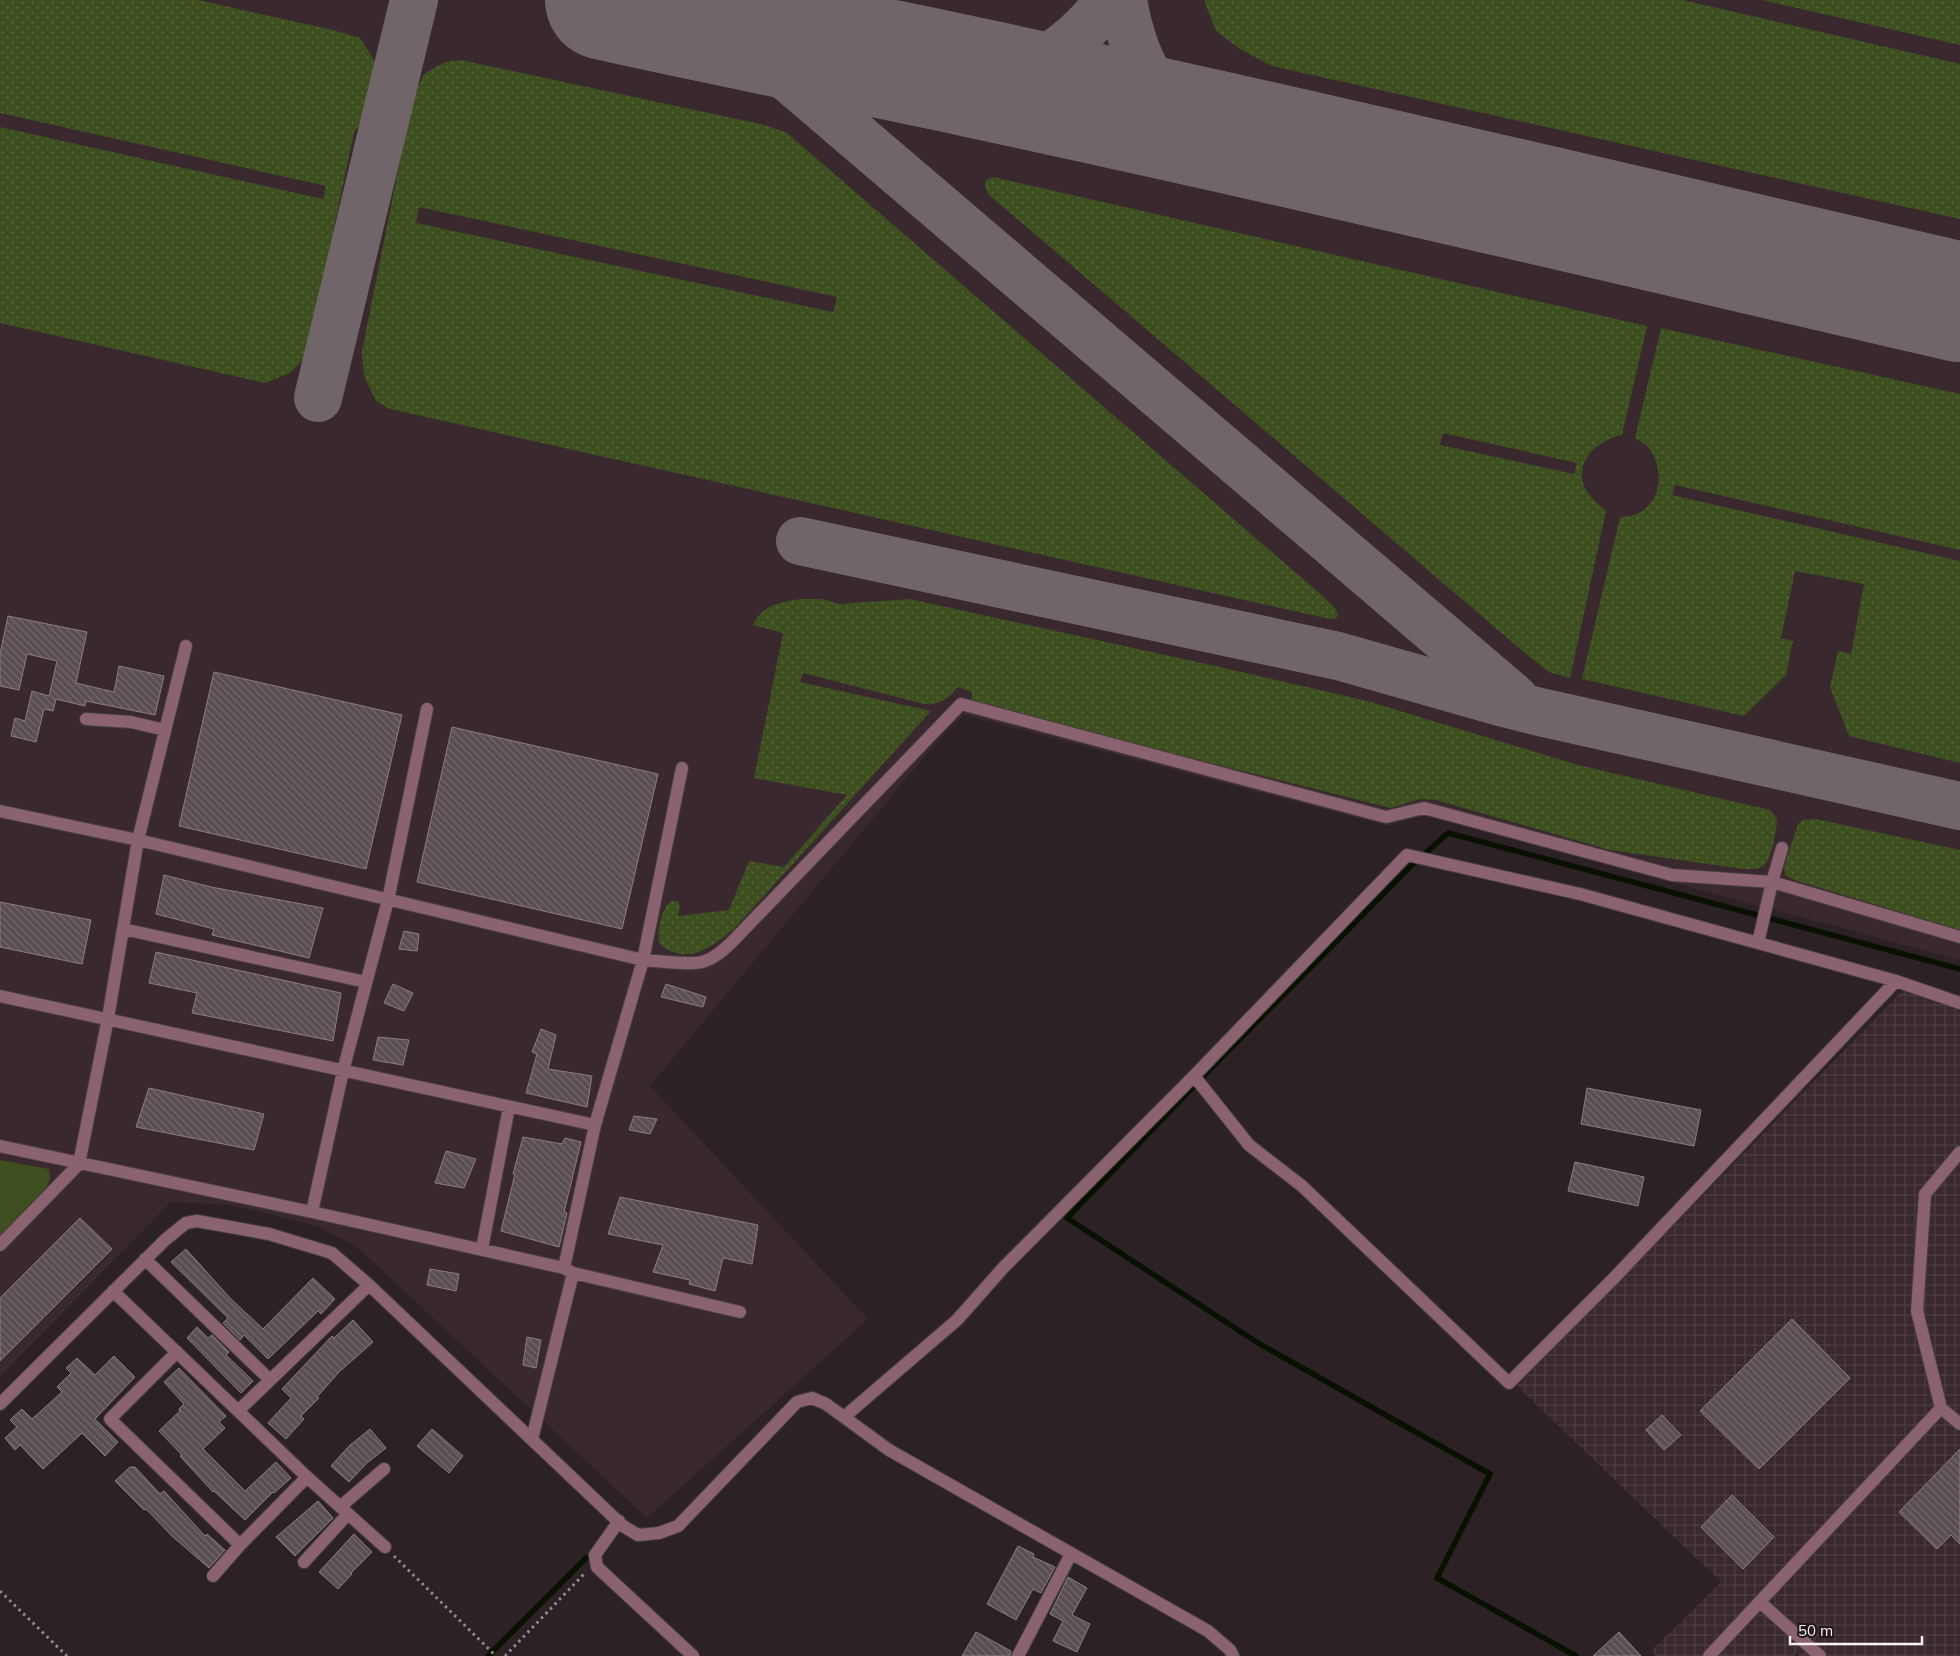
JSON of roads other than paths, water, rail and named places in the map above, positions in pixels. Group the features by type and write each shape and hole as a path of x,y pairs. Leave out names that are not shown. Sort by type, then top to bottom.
{"street":[{"path":"0,1245 79,1164 108,1018 138,840 186,646"},
{"path":"0,811 138,840 643,960 704,962 719,954 960,704 1386,817 1424,808 1672,875 1772,882 1960,937"},
{"path":"312,1212 343,1071 388,900 427,709"},
{"path":"86,719 131,722 165,730"},
{"path":"532,1439 569,1270 595,1125 643,960 682,768"},
{"path":"1758,943 1782,848"},
{"path":"844,1417 957,1320 1003,1268 1194,1076 1407,855 1580,894 1896,981 1960,1003"},
{"path":"123,929 366,982"},
{"path":"1194,1076 1249,1145 1302,1186 1509,1383 1613,1279 1896,981"},
{"path":"0,996 595,1125"},
{"path":"482,1250 510,1107"},
{"path":"0,1146 482,1250 740,1312"},
{"path":"1960,1152 1925,1194 1917,1311 1941,1408 1960,1424"},
{"path":"0,1404 164,1240 186,1223 197,1220 269,1234 332,1253 618,1521 638,1535 659,1534 678,1526 797,1402 812,1398 826,1404 889,1450 1208,1631 1230,1650 1233,1656"},
{"path":"145,1260 270,1380"},
{"path":"238,1411 368,1285"},
{"path":"114,1291 307,1477 384,1547"},
{"path":"177,1352 110,1419 240,1545"},
{"path":"1709,1656 1941,1408"},
{"path":"304,1562 344,1510 384,1469"},
{"path":"213,1576 240,1545 307,1477"},
{"path":"618,1521 595,1555 597,1567 693,1656"},
{"path":"1018,1656 1071,1554"},
{"path":"1760,1602 1820,1656"}],"waterway":[{"path":"1576,1656 1437,1578 1490,1474 1258,1343 1067,1218 1220,1059 1412,865 1448,833 1960,969"},
{"path":"488,1656 586,1558"}]}
